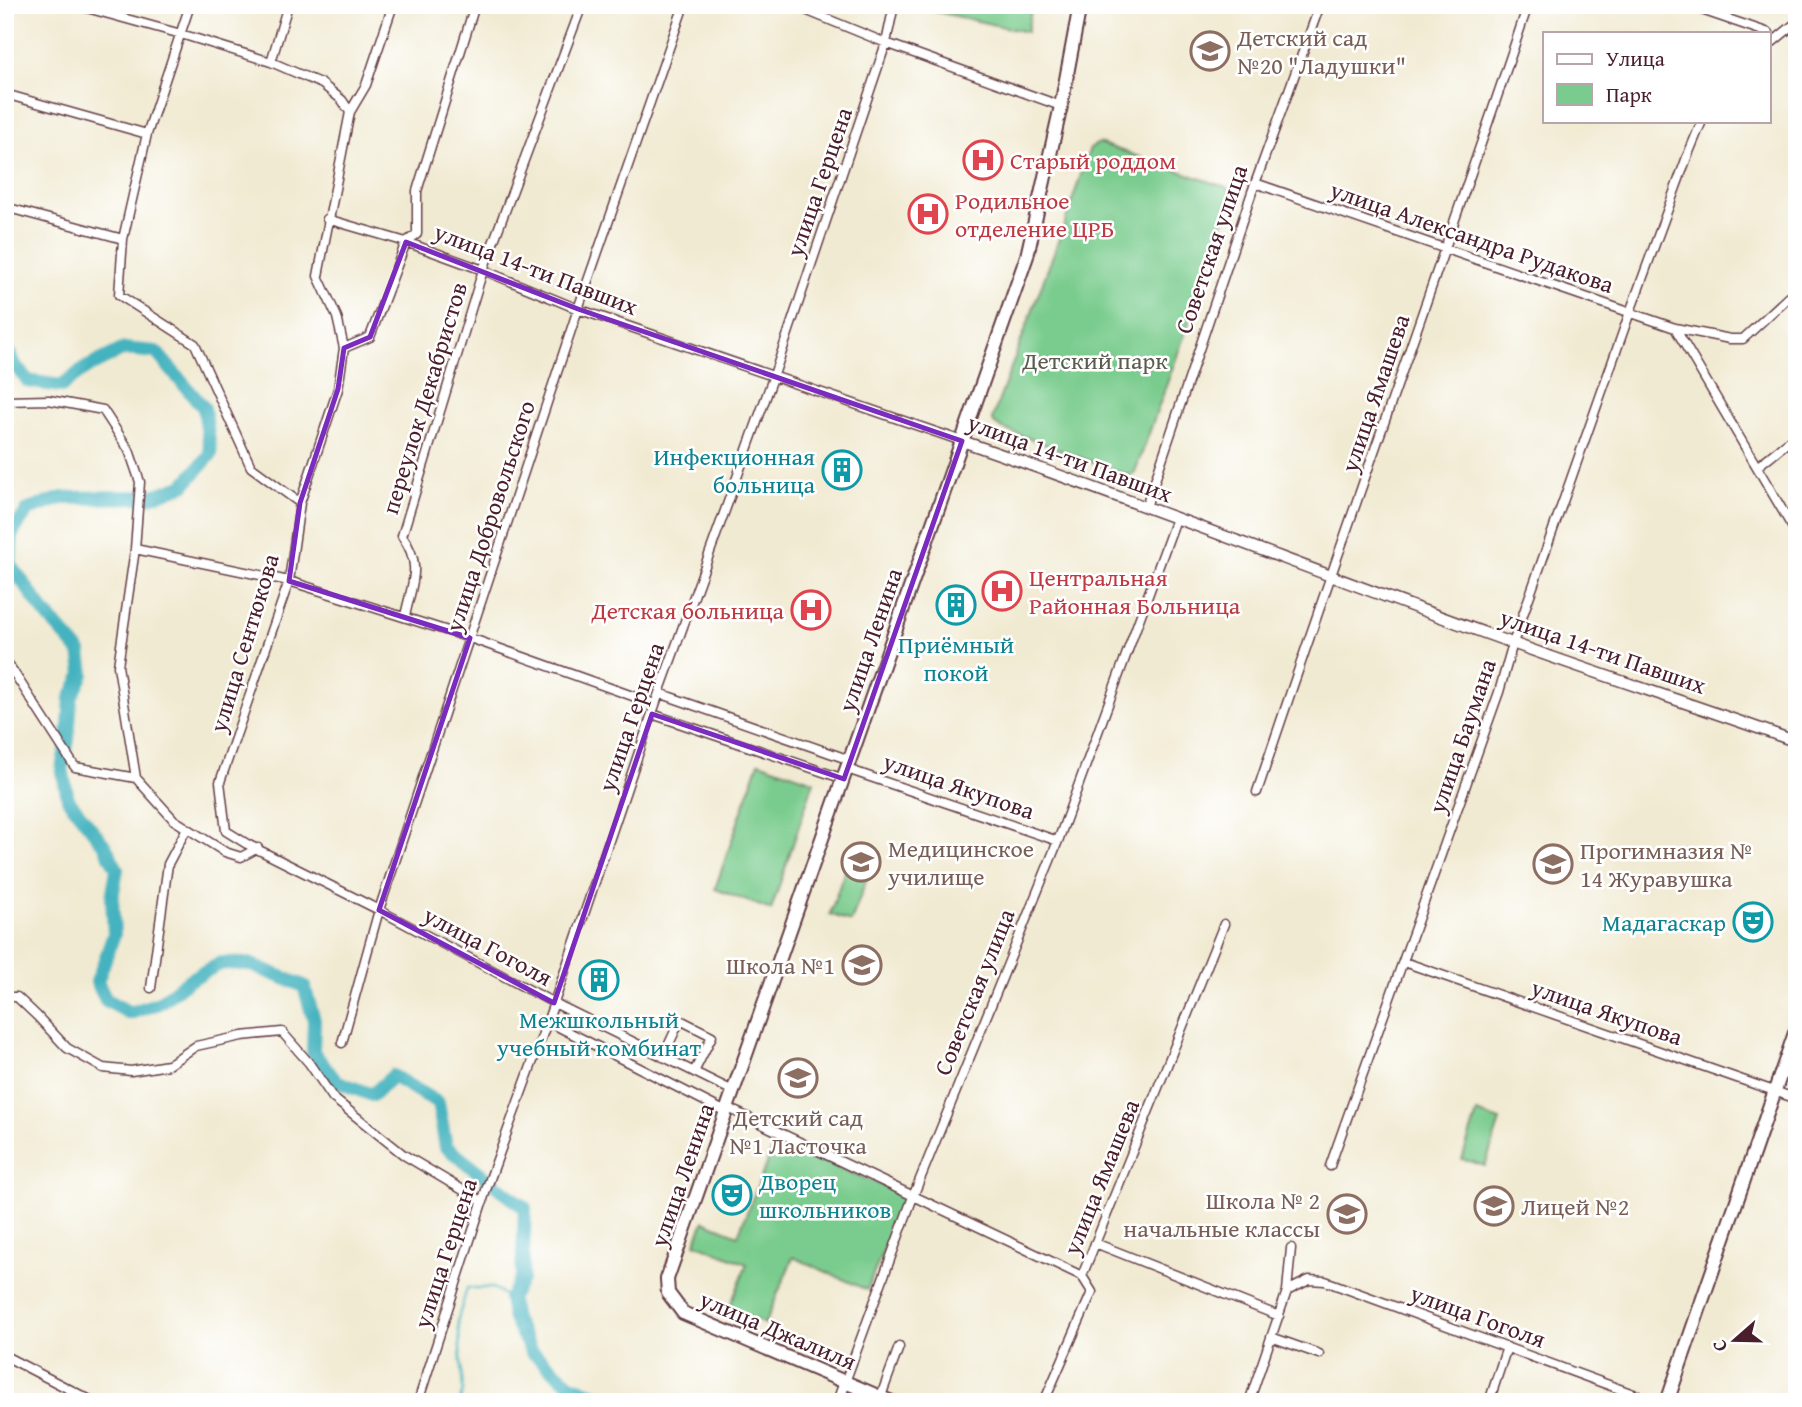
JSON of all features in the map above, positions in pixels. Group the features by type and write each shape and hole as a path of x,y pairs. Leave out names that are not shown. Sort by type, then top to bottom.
{"main road":[{"name":"улица Ленина","path":"667,1279 1027,256 1061,106 1080,5"},
{"path":"1667,1402 1797,1027"},
{"name":"улица Джалиля","path":"667,1279 668,1293 683,1313 887,1399"}],"street":[{"path":"76,5 98,9 271,62 323,84 342,100 350,112"},
{"path":"190,5 147,134 123,239 119,295 195,344 251,467 300,503"},
{"path":"271,62 288,5"},
{"path":"393,5 366,85 350,112 318,276 337,317 344,348 370,337 406,242 417,234 417,191 475,5"},
{"path":"483,270 582,5"},
{"name":"улица Добровольского","path":"342,1043 379,910 578,309 684,5"},
{"path":"793,5 886,43 1061,106"},
{"name":"улица Герцена","path":"418,1402 491,1174 554,1003 655,704 774,375 886,43 894,5"},
{"name":"Советская улица","path":"1146,508 1255,183 1320,5"},
{"name":"улица Ямашева","path":"1257,792 1330,575 1447,248 1528,5"},
{"path":"1687,5 1766,32"},
{"path":"1770,44 1797,22"},
{"path":"1770,33 1780,37"},
{"path":"5,94 147,134"},
{"name":"улица Баумана","path":"1331,1166 1630,312 1702,122"},
{"name":"улица Александра Рудакова","path":"1255,183 1675,328 1730,339 1743,339 1797,289"},
{"path":"5,207 123,239"},
{"name":"улица 14-ти Павших","path":"327,219 406,242 578,309 962,441 1513,643 1696,705 1797,743"},
{"name":"переулок Декабристов","path":"405,616 415,571 414,552 402,536 483,270"},
{"path":"1675,328 1797,535"},
{"name":"улица Сентюкова","path":"226,831 220,782 289,581 300,503 338,389 344,348"},
{"path":"5,401 49,400 103,410 130,450 141,482 135,549 118,666 136,778 174,820 225,852 241,857 258,848"},
{"path":"1758,466 1789,441 1797,440"},
{"name":"Советская улица","path":"838,1402 914,1194 1058,841 1177,519"},
{"path":"135,549 289,581 405,616 655,704"},
{"path":"5,659 75,767 136,778"},
{"path":"659,693 847,769"},
{"path":"652,714 847,769"},
{"name":"улица Якупова","path":"847,769 1058,841"},
{"path":"151,988 168,864 187,828"},
{"name":"улица Гоголя","path":"226,831 554,1003 733,1091"},
{"name":"улица Ямашева","path":"1044,1402 1092,1292 1082,1276 1224,924"},
{"name":"улица Якупова","path":"1404,962 1797,1099"},
{"path":"5,997 17,998 67,1048 103,1068 131,1071 168,1066 197,1046 242,1036 282,1032 309,1063 333,1098 404,1155 482,1202"},
{"path":"663,1057 680,1020 701,1030 712,1036 694,1072"},
{"name":"улица Гоголя","path":"547,1021 727,1110 914,1194 1082,1276"},
{"path":"1095,1243 1279,1315"},
{"path":"1249,1402 1287,1291 1291,1248"},
{"name":"улица Гоголя","path":"1287,1291 1309,1280 1325,1281 1655,1402"},
{"path":"1271,1337 1319,1354"},
{"path":"887,1399 899,1347"},
{"path":"1489,1402 1507,1347"},
{"path":"5,1356 94,1402"}],"highlighted area":[{"path":"406,242 578,309 962,441 844,779 652,714 554,1003 379,910 470,638 289,581 300,503 338,389 344,348 370,337"}],"green space":[{"path":"929,5 1032,5 1027,32 928,10"},
{"name":"Детский парк","path":"1099,143 1228,188 1232,195 1135,472 1130,476 1001,428 992,419 1090,148"},
{"path":"759,762 814,781 771,910 715,889"},
{"path":"845,870 867,878 851,922 830,914"},
{"path":"1477,1113 1500,1121 1485,1166 1462,1159"},
{"path":"775,1142 906,1195 867,1290 793,1257 765,1324 729,1309 747,1264 695,1243 704,1221 738,1235"}],"waterway":[{"path":"5,344 14,364 28,381 61,386 86,368 124,349 156,352 204,408 211,454 184,485 150,497 62,498 28,510 12,533 10,564 45,613 80,652 83,674 71,698 68,740 62,768 68,799 105,846 117,869 112,898 114,934 97,982 106,1000 130,1013 159,1003 189,980 221,963 249,964 304,986 314,1020 313,1052 336,1081 372,1095 393,1076 438,1103 446,1147 525,1208 522,1278 510,1299 514,1319 531,1351 571,1385 612,1401"},
{"path":"459,1402 463,1391 458,1319 467,1288 493,1288 510,1299"}],"place":[{"name":"Детский сад №20 \"Ладушки\"","path":"1210,51"},
{"name":"Старый роддом","path":"983,160"},
{"name":"Родильное отделение ЦРБ","path":"928,214"},
{"name":"Инфекционная больница","path":"842,470"},
{"name":"Центральная Районная Больница","path":"1002,591"},
{"name":"Приёмный покой","path":"956,605"},
{"name":"Детская больница","path":"811,610"},
{"name":"Медицинское училище","path":"861,862"},
{"name":"Прогимназия № 14 Журавушка","path":"1553,864"},
{"name":"Мадагаскар","path":"1753,922"},
{"name":"Школа №1","path":"862,965"},
{"name":"Межшкольный учебный комбинат","path":"599,980"},
{"name":"Детский сад №1 Ласточка","path":"798,1078"},
{"name":"Дворец школьников","path":"732,1195"},
{"name":"Лицей №2","path":"1494,1206"},
{"name":"Школа № 2 начальные классы","path":"1347,1214"}]}
